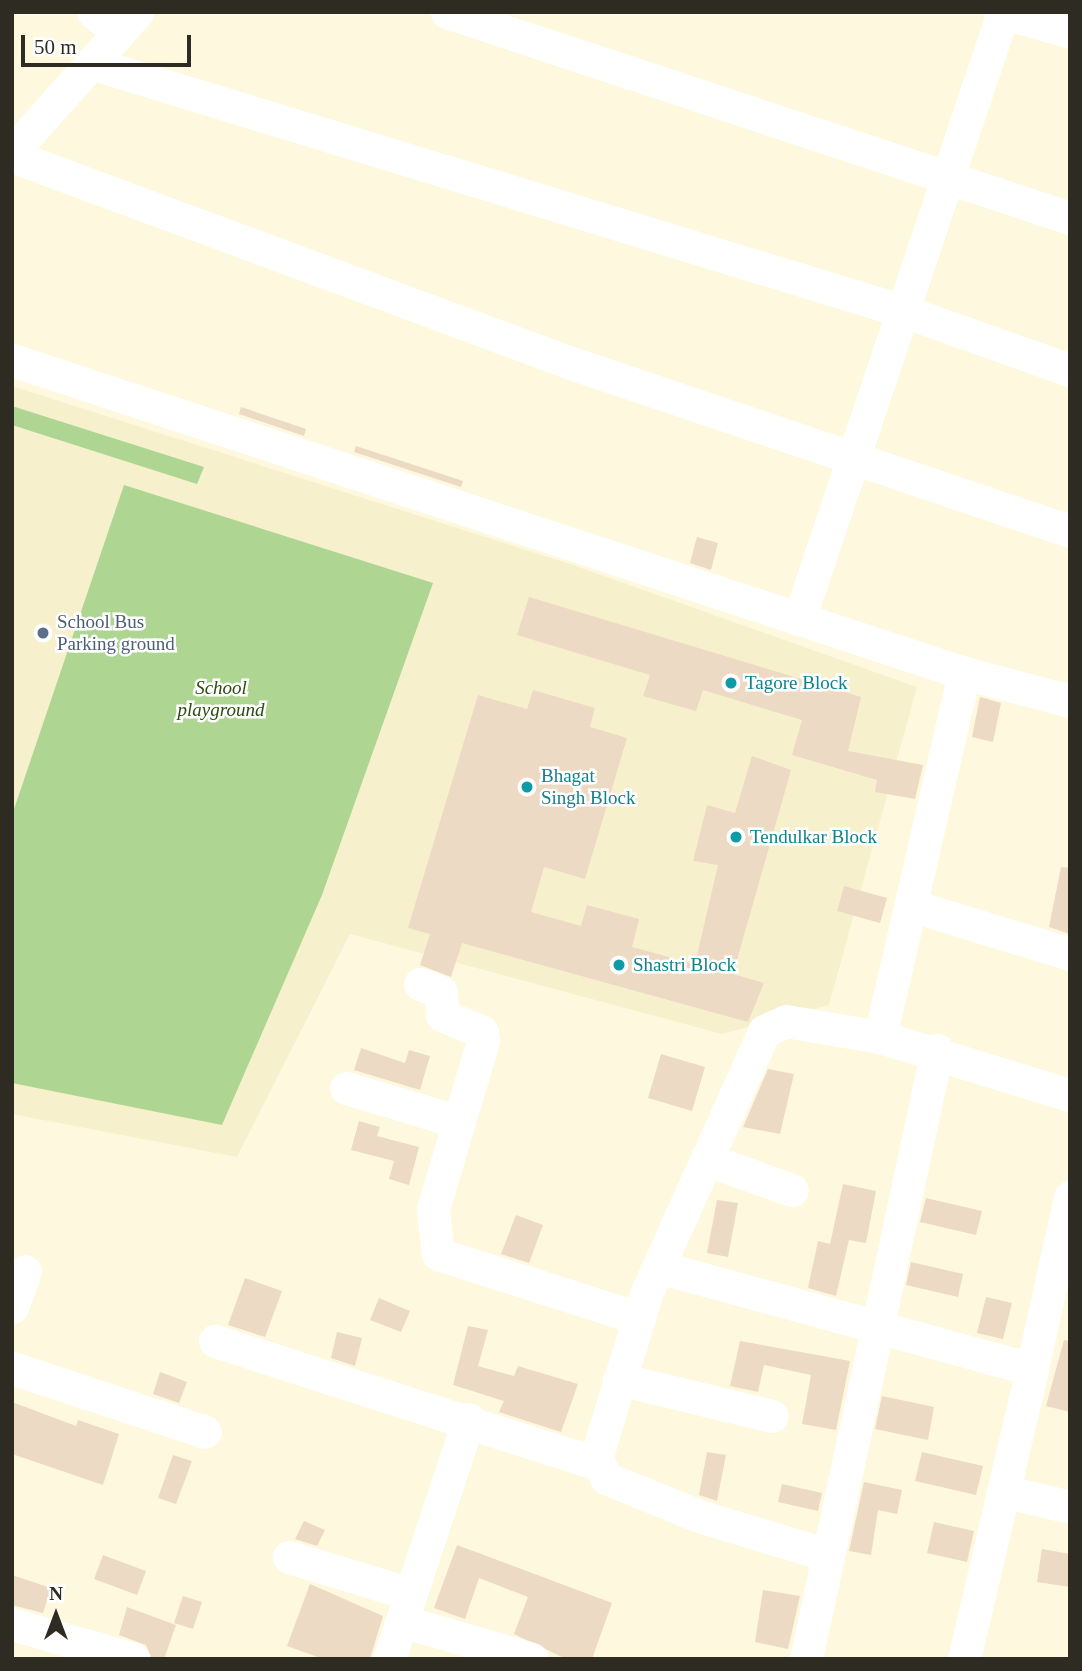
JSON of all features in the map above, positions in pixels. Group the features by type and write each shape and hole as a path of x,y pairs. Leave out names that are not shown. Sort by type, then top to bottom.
{"street":[{"path":"93,12 128,22 94,64 12,154 853,461 1070,531"},
{"path":"447,12 947,180 1070,218"},
{"path":"799,619 1001,13 1070,32"},
{"path":"94,64 903,311 1070,370"},
{"path":"12,360 964,673 1070,701"},
{"path":"880,1037 913,906 964,673"},
{"path":"913,906 1070,954"},
{"path":"420,984 441,992 442,1015 482,1032 433,1209 438,1254 639,1318"},
{"path":"597,1464 619,1379 639,1318 769,1026 786,1021 937,1050 1070,1095"},
{"path":"806,1659 882,1324 937,1050"},
{"path":"346,1088 459,1122"},
{"path":"708,1160 792,1190"},
{"path":"964,1659 1031,1369 1062,1263 1070,1196"},
{"path":"662,1268 882,1324 1031,1369"},
{"path":"12,1307 25,1271"},
{"path":"215,1340 469,1419 597,1464 606,1478 699,1516 828,1555"},
{"path":"12,1368 205,1432"},
{"path":"619,1379 772,1416"},
{"path":"389,1659 469,1419"},
{"path":"1003,1491 1070,1507"},
{"path":"289,1557 532,1659"},
{"path":"12,1624 133,1659"}],"shaded area":[{"path":"12,386 570,564 917,687 829,1005 722,1034 350,934 237,1157 12,1114"}],"green space":[{"path":"12,406 204,467 197,484 12,425"},
{"name":"School playground","path":"124,485 433,583 322,895 222,1125 12,1083 12,815"}],"building":[{"path":"241,407 306,429 304,436 239,414"},
{"path":"356,446 463,481 461,487 354,452"},
{"path":"697,537 718,543 711,570 690,563"},
{"name":"Tagore Block","path":"529,597 861,697 848,751 923,765 915,799 875,792 877,780 792,755 802,720 703,690 696,711 643,696 650,675 517,635"},
{"path":"533,690 595,708 590,727 627,738 585,879 544,867 531,912 581,926 587,905 639,919 632,947 695,964 718,865 693,861 707,805 735,813 752,756 791,770 733,974 764,983 748,1022 462,943 451,977 420,965 430,934 408,928 478,695 527,709"},
{"path":"980,697 1001,703 993,742 972,737"},
{"path":"1061,867 1070,868 1070,934 1049,927"},
{"path":"844,886 887,898 880,923 837,911"},
{"path":"361,1048 405,1063 409,1050 430,1056 420,1090 354,1070"},
{"path":"661,1054 705,1067 692,1111 648,1098"},
{"path":"768,1069 794,1074 780,1134 743,1127"},
{"path":"359,1121 380,1127 377,1136 419,1147 409,1185 389,1179 394,1161 351,1150"},
{"path":"843,1184 876,1191 866,1243 849,1240 836,1296 808,1288 818,1241 830,1244"},
{"path":"926,1198 982,1211 976,1235 920,1222"},
{"path":"717,1200 738,1203 728,1257 707,1253"},
{"path":"516,1215 543,1225 529,1263 501,1254"},
{"path":"911,1262 963,1274 958,1297 906,1285"},
{"path":"245,1278 282,1291 265,1337 228,1325"},
{"path":"986,1297 1012,1303 1003,1339 977,1333"},
{"path":"379,1298 410,1311 401,1332 370,1320"},
{"path":"468,1326 488,1330 478,1366 514,1376 518,1366 578,1384 561,1432 499,1412 504,1401 453,1385"},
{"path":"337,1332 362,1338 355,1366 331,1358"},
{"path":"1064,1340 1070,1341 1070,1412 1046,1406"},
{"path":"740,1341 850,1361 836,1430 802,1424 811,1375 764,1365 758,1392 730,1386"},
{"path":"160,1372 187,1382 179,1403 153,1394"},
{"path":"882,1396 934,1407 928,1440 875,1429"},
{"path":"12,1402 76,1426 78,1420 119,1434 103,1485 12,1454"},
{"path":"707,1452 726,1455 717,1501 699,1495"},
{"path":"922,1452 983,1466 976,1495 915,1481"},
{"path":"173,1455 192,1461 176,1504 158,1498"},
{"path":"864,1482 902,1490 897,1514 878,1510 871,1555 849,1551"},
{"path":"782,1484 822,1493 818,1511 778,1502"},
{"path":"304,1521 325,1530 317,1546 295,1539"},
{"path":"934,1522 974,1531 967,1562 927,1553"},
{"path":"457,1545 612,1603 592,1659 566,1659 514,1634 528,1597 479,1578 465,1619 434,1608"},
{"path":"1042,1549 1070,1554 1070,1587 1037,1582"},
{"path":"103,1555 146,1571 137,1595 94,1579"},
{"path":"12,1575 51,1588 43,1613 12,1605"},
{"path":"310,1584 383,1616 370,1659 323,1659 287,1646"},
{"path":"763,1590 800,1596 788,1649 755,1642"},
{"path":"183,1596 202,1602 193,1629 174,1623"},
{"path":"127,1607 176,1625 164,1659 152,1659 146,1645 119,1635"}],"place":[{"name":"School Bus Parking ground","path":"43,633"},
{"name":"Tagore Block","path":"731,683"},
{"name":"Bhagat Singh Block","path":"527,787"},
{"name":"Tendulkar Block","path":"736,837"},
{"name":"Shastri Block","path":"619,965"}]}
